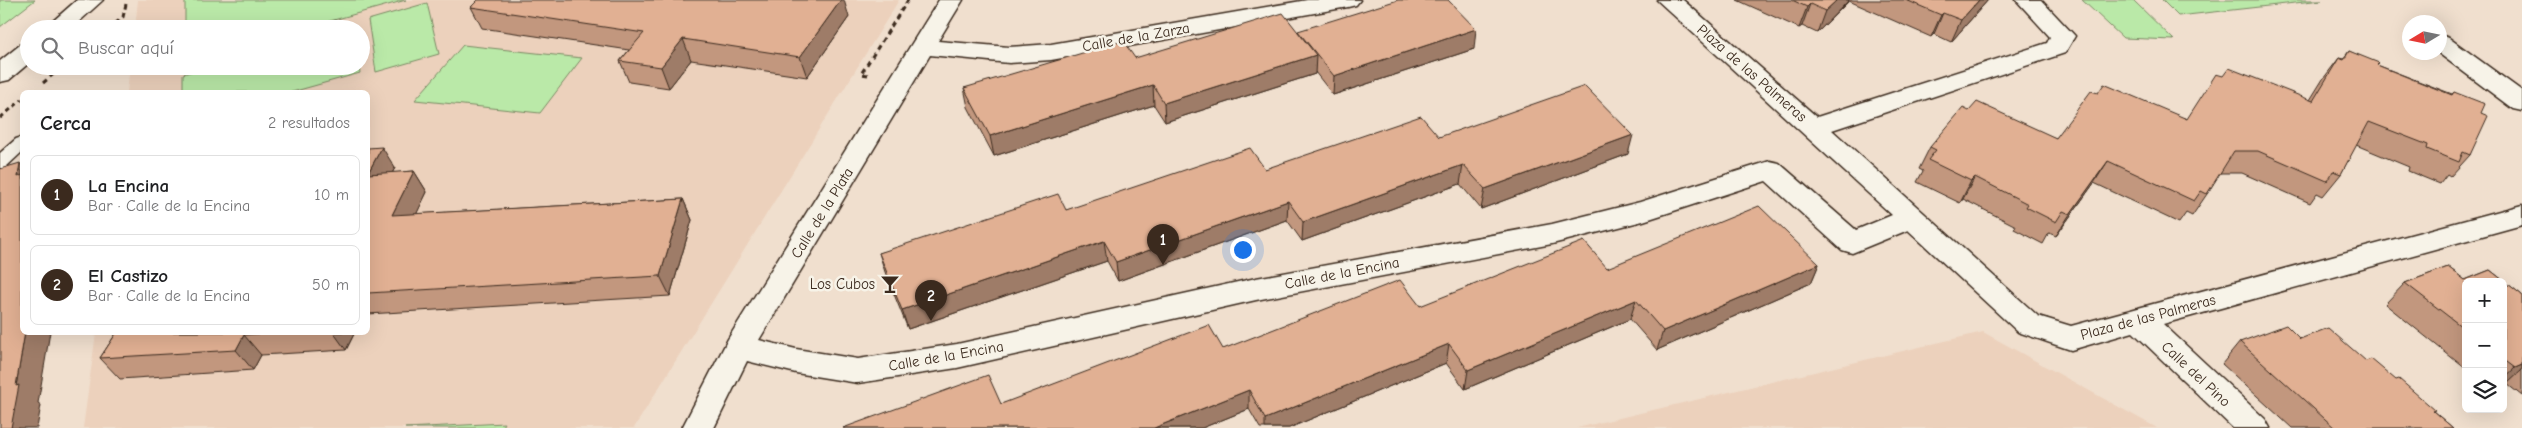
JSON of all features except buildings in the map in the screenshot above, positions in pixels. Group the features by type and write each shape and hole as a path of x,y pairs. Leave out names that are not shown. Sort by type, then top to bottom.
{"street":[{"path":"67,20 92,0"},
{"name":"Calle de la Plata","path":"698,428 739,347 951,0"},
{"name":"Calle de la Zarza","path":"923,47 1009,55 1051,52 1348,0"},
{"name":"Plaza de las Palmeras","path":"1669,0 1813,127 2028,324 2071,338 2522,215"},
{"name":"Plaza de las Palmeras","path":"1813,127 2056,48 2063,36 2028,0"},
{"path":"2447,48 2522,103"},
{"path":"0,74 20,57"},
{"name":"Calle de la Encina","path":"739,347 796,362 858,371 957,356 1256,289 1552,234 1643,211 1770,170 1852,243 1912,218"},
{"name":"Calle del Pino","path":"2138,319 2254,428"}],"lane":[{"path":"0,163 20,145"}],"path":[{"path":"38,87 52,75"},
{"path":"0,118 20,102"}],"shaded area":[{"path":"138,0 899,0 634,428 83,428 96,335 370,335 370,90 127,90 129,75 370,75 370,20 136,20"},
{"path":"1983,332 2157,428 1577,428"}],"green space":[{"path":"0,0 35,0 0,27"},
{"path":"406,0 334,20 185,20 185,1"},
{"path":"2082,0 2133,0 2174,40 2123,38"},
{"path":"2162,0 2322,0 2178,16"},
{"path":"427,3 439,54 376,72 370,20 368,20"},
{"path":"463,45 582,58 540,113 415,100"},
{"path":"183,75 353,75 299,90 183,90"},
{"path":"505,423 502,428 405,428"}],"place":[{"name":"La Encina","path":"1163,265"},
{"name":"Los Cubos","path":"890,284"},
{"name":"El Castizo","path":"931,321"}]}
